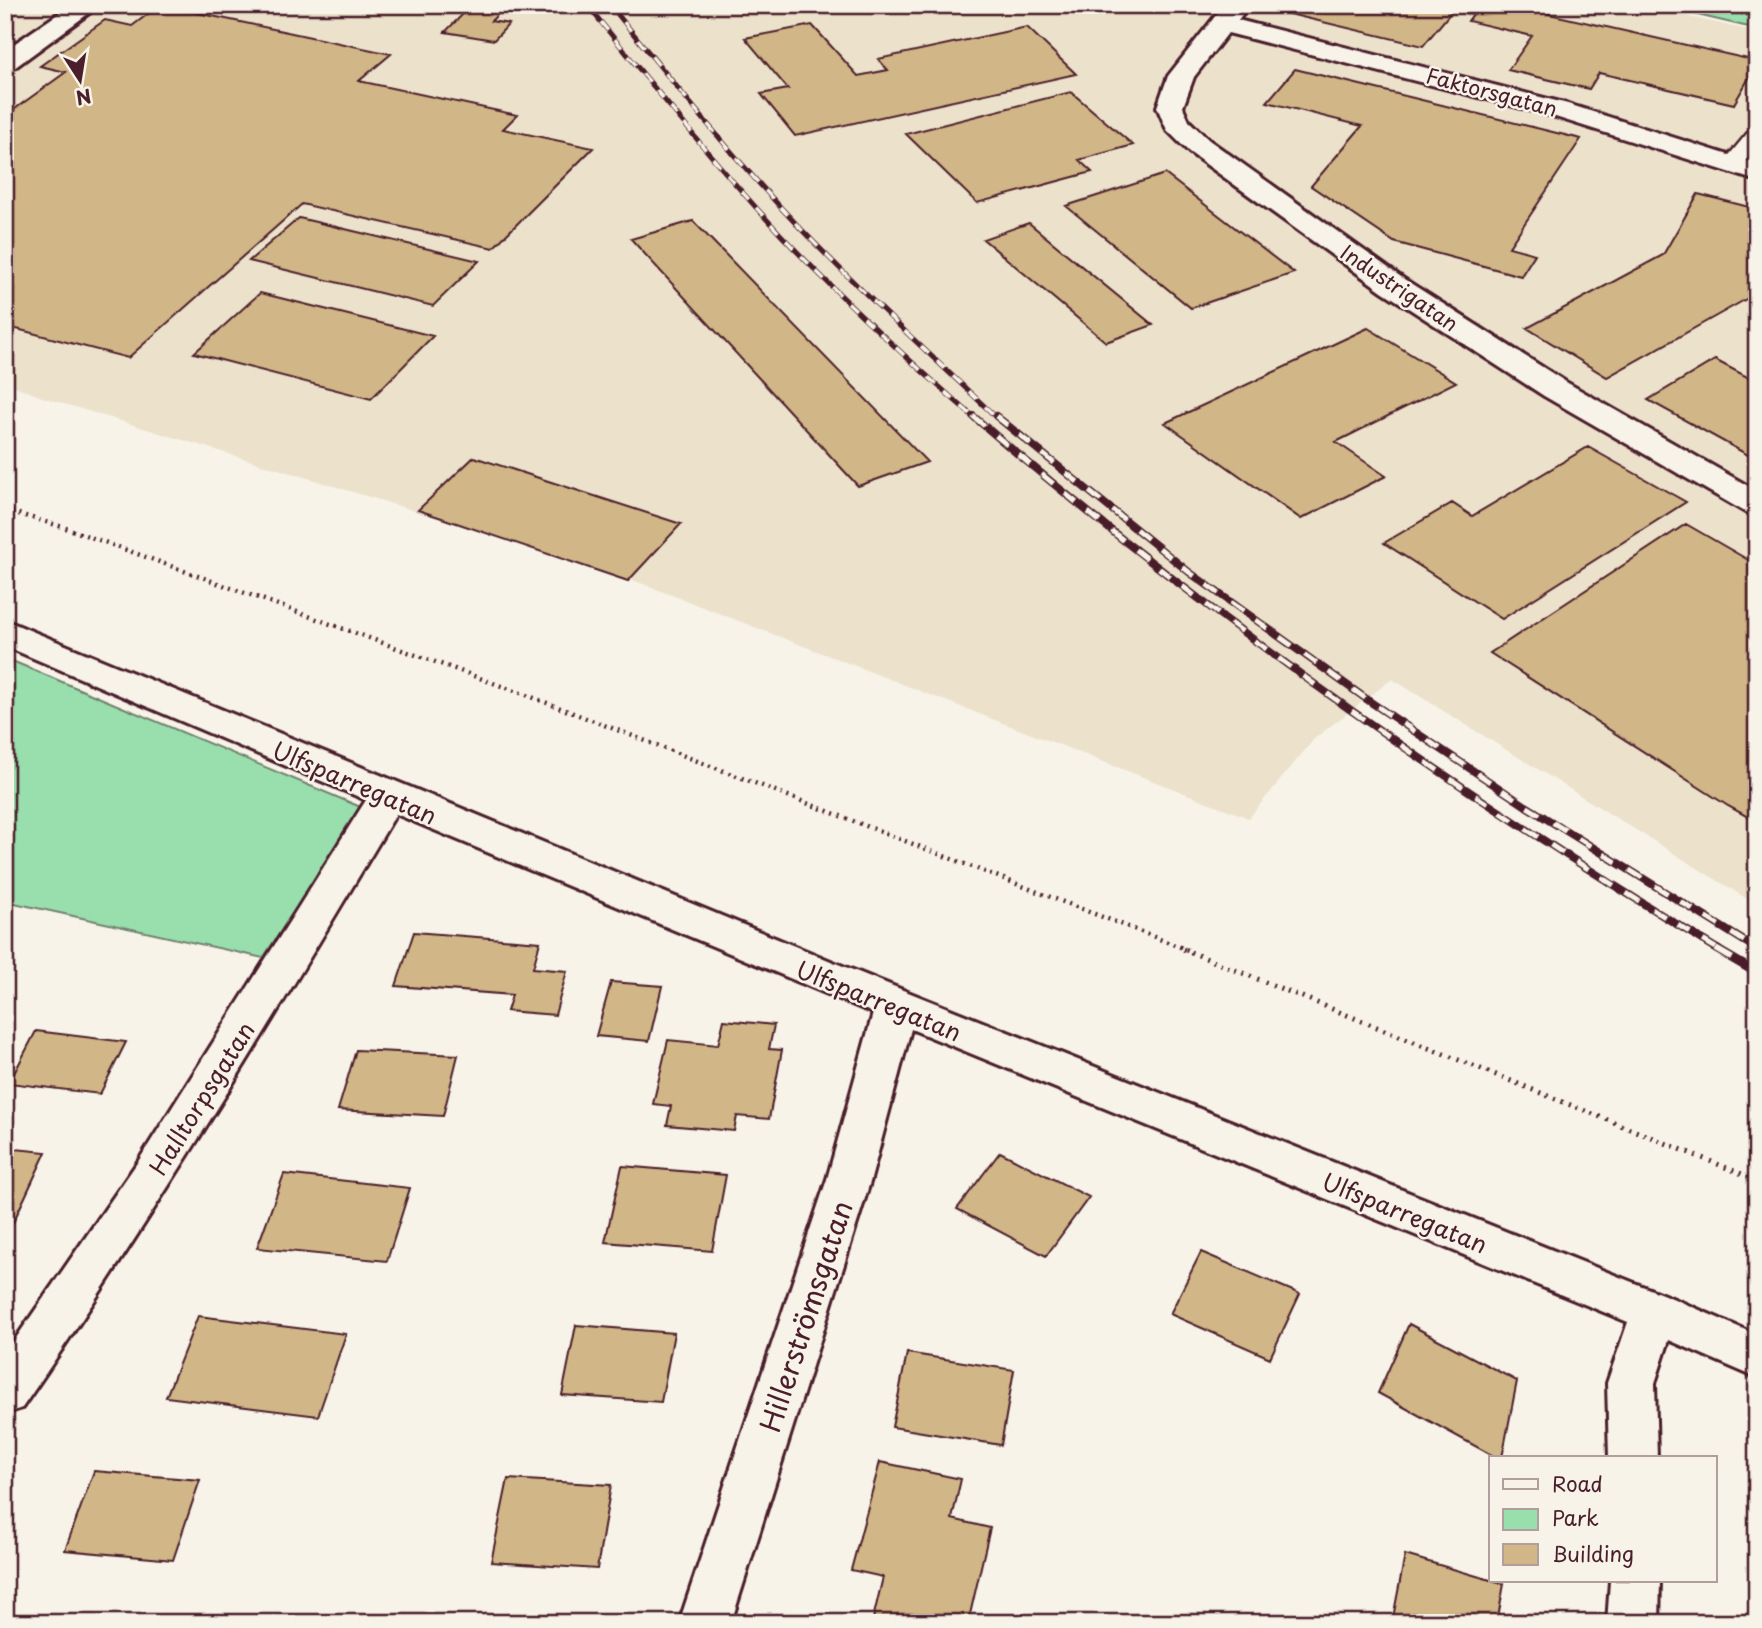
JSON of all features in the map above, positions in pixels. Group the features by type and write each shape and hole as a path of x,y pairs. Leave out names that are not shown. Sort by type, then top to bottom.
{"street":[{"path":"5,62 88,5"},
{"name":"Faktorsgatan","path":"1230,15 1594,118 1757,173"},
{"name":"Industrigatan","path":"1230,15 1181,76 1170,107 1177,124 1199,146 1393,285 1555,390 1757,505"},
{"name":"Ulfsparregatan","path":"5,632 387,797 895,1007 1655,1312 1757,1357"},
{"name":"Halltorpsgatan","path":"5,1393 81,1286 290,957 387,797"},
{"name":"Hillerströmsgatan","path":"705,1623 849,1179 895,1007"},
{"path":"1633,1456 1631,1383 1655,1312"},
{"path":"1633,1623 1635,1582"}],"lane":[{"path":"1732,164 1756,136"}],"path":[{"path":"1702,5 1757,17"},
{"path":"5,510 63,527 529,696 1035,889 1757,1180"}],"shaded area":[{"path":"5,5 1637,5 1757,32 1757,905 1392,679 1315,738 1249,818 599,567 42,397 5,382"}],"green space":[{"path":"1655,5 1757,5 1757,29"},
{"path":"5,658 363,808 263,958 5,901"}],"building":[{"path":"5,5 24,5 6,18"},
{"path":"160,5 391,54 359,81 517,115 503,129 593,148 493,248 302,204 128,358 5,326 5,116 66,72 40,66 105,20 132,26"},
{"path":"472,5 504,8 491,21 509,24 494,40 445,32"},
{"path":"1298,5 1457,5 1423,46 1289,14"},
{"path":"1480,5 1509,5 1757,61 1757,64 1734,104 1599,73 1589,89 1508,70 1532,36 1468,21"},
{"path":"812,25 858,76 888,70 878,59 1027,27 1076,74 795,136 761,94 788,89 745,38"},
{"path":"1295,69 1581,139 1509,247 1535,254 1521,276 1394,242 1311,186 1362,126 1267,102"},
{"path":"1071,92 1133,145 1079,160 1092,172 977,203 906,134"},
{"path":"1165,174 1294,273 1191,308 1066,206"},
{"path":"1698,194 1757,209 1757,293 1607,377 1527,328 1663,255"},
{"path":"299,218 479,261 433,306 249,261"},
{"path":"693,221 927,462 858,486 631,239"},
{"path":"1029,223 1153,325 1106,342 983,239"},
{"path":"260,293 433,336 371,399 194,353"},
{"path":"1368,328 1456,382 1336,442 1386,476 1301,519 1165,423"},
{"path":"1715,360 1757,382 1757,460 1648,400"},
{"path":"1588,447 1686,502 1502,619 1384,543 1452,503 1472,516"},
{"path":"474,457 681,524 628,581 418,510"},
{"path":"1686,524 1757,565 1757,822 1490,653"},
{"path":"414,932 540,942 533,968 567,971 555,1015 507,1011 512,995 396,986"},
{"path":"611,982 662,986 649,1041 596,1036"},
{"path":"724,1020 774,1025 769,1049 782,1050 769,1119 737,1116 734,1131 667,1125 671,1106 653,1104 668,1040 718,1045"},
{"path":"36,1031 126,1042 100,1094 9,1083"},
{"path":"356,1050 458,1055 443,1116 338,1110"},
{"path":"5,1148 46,1152 10,1229 5,1228"},
{"path":"1000,1152 1089,1197 1046,1256 957,1209"},
{"path":"622,1166 726,1175 712,1251 605,1242"},
{"path":"284,1174 410,1188 387,1261 257,1248"},
{"path":"1201,1252 1300,1294 1270,1358 1170,1314"},
{"path":"198,1316 346,1334 318,1416 166,1397"},
{"path":"1409,1324 1517,1381 1502,1456 1493,1456 1378,1393"},
{"path":"576,1325 674,1333 661,1402 562,1395"},
{"path":"907,1353 1014,1370 1001,1445 892,1427"},
{"path":"880,1462 961,1479 952,1519 990,1528 968,1623 872,1623 883,1577 851,1570"},
{"path":"94,1471 200,1480 173,1560 65,1550"},
{"path":"508,1479 611,1485 597,1569 491,1562"},
{"path":"1405,1555 1489,1580 1489,1582 1504,1584 1497,1623 1392,1623"}],"railway":[{"path":"587,5 707,151 782,236 876,329 975,418"},
{"path":"610,5 717,135 784,211 863,291 997,418"},
{"path":"973,416 1151,562 1335,699 1525,828 1719,950"},
{"path":"996,416 1189,572 1372,703 1526,806 1757,949"},
{"path":"1716,949 1757,973"}]}
